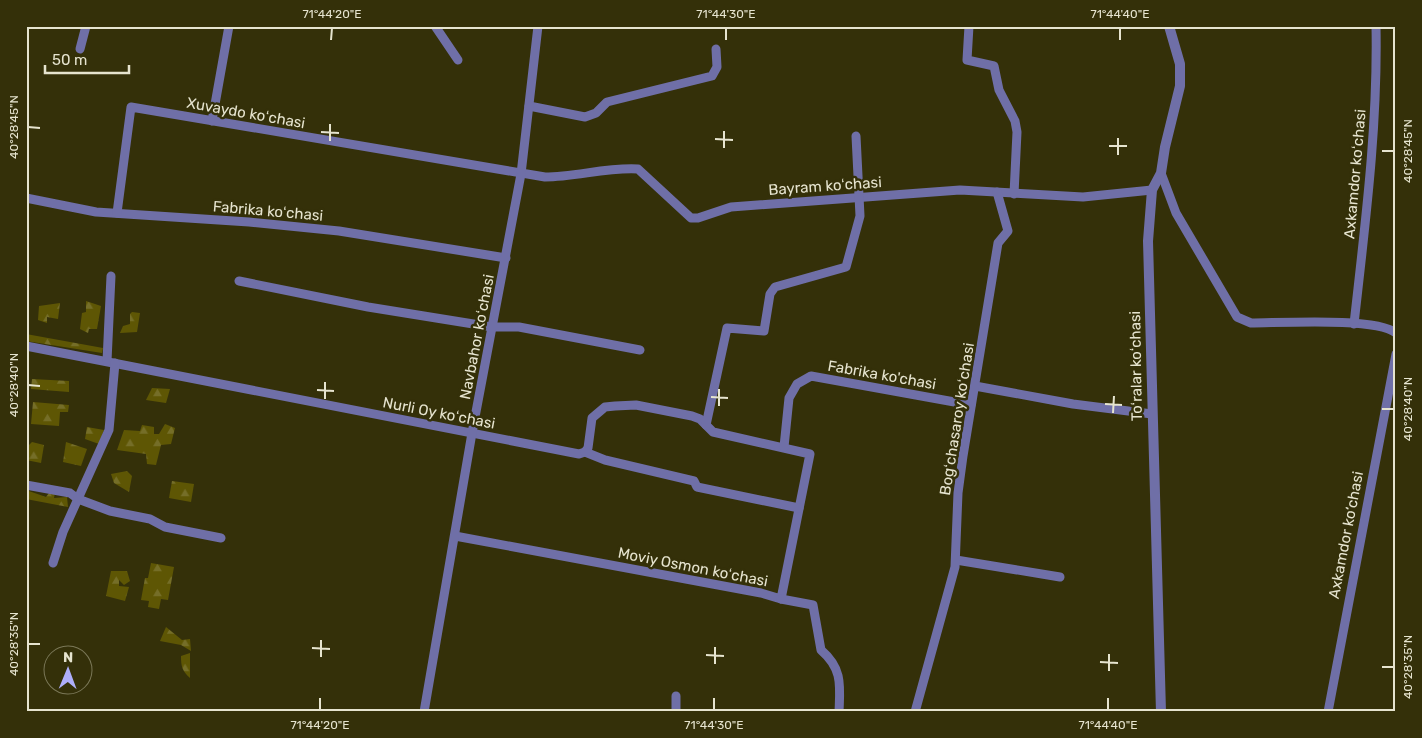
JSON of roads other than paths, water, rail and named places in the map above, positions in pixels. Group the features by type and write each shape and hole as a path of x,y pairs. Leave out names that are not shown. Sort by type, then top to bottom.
{"street":[{"path":"80,49 86,26"},
{"path":"212,121 229,26"},
{"path":"435,26 458,60"},
{"name":"Navbahor koʻchasi","path":"424,712 472,433 521,174 538,26"},
{"path":"969,26 967,60 994,66 999,90 1015,120 1018,132 1014,194"},
{"name":"Toʻralar koʻchasi","path":"1161,712 1148,241 1152,190 1161,173 1165,147 1180,86 1180,64 1169,26"},
{"name":"Axkamdor koʻchasi","path":"1354,324 1367,212 1377,82 1376,26"},
{"path":"528,106 585,116 596,113 607,102 712,76 717,67 716,49"},
{"name":"Xuvaydo koʻchasi","path":"117,213 131,108 521,174"},
{"path":"706,424 727,328 764,331 770,294 775,287 846,267 860,216 856,136"},
{"name":"Bayram koʻchasi","path":"521,174 564,176 612,168 638,169 691,218 698,218 731,207 960,190 1083,197 1152,190"},
{"path":"1161,173 1176,213 1237,317 1251,323 1354,324 1380,327 1396,333"},
{"name":"Bogʻchasaroy koʻchasi","path":"915,712 956,560 958,493 971,405 998,243 1008,231 997,192"},
{"name":"Fabrika koʻchasi","path":"26,198 96,212 249,222 339,231 506,258"},
{"path":"53,564 63,532 109,430 111,276"},
{"path":"238,281 492,328 519,327 640,350"},
{"name":"Nurli Oy koʻchasi","path":"26,346 579,454 585,452 605,460 694,481 697,487 799,508"},
{"name":"Axkamdor ko‘chasi","path":"1328,712 1396,354"},
{"name":"Fabrika ko'chasi","path":"784,447 789,398 797,384 811,376 971,405"},
{"path":"975,386 1073,404 1152,414"},
{"path":"585,452 592,418 605,407 636,406 692,416 706,424 713,432 784,447"},
{"name":"Moviy Osmon koʻchasi","path":"455,536 761,593 781,599 810,454 784,447"},
{"path":"26,485 70,493 78,499 110,510 150,519 165,527 221,538"},
{"path":"956,560 1060,577"},
{"path":"781,599 813,605 821,650 828,656 841,681 838,712"},
{"path":"676,696 676,712"}]}
